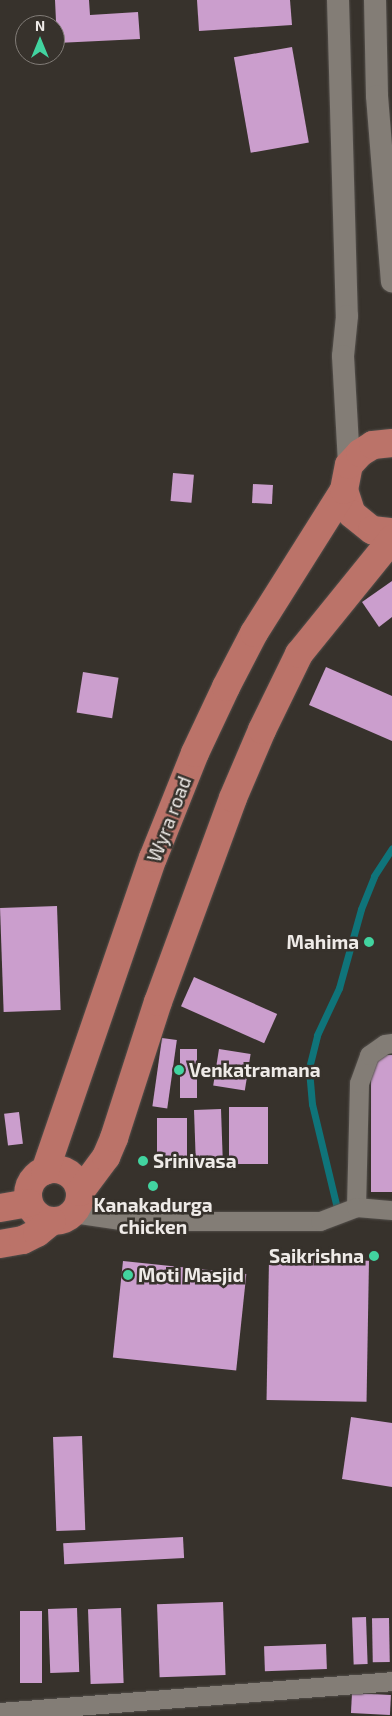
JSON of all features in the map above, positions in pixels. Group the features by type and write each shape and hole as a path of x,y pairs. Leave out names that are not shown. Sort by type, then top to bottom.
{"main road":[{"name":"Wyra road","path":"45,1171 150,867 195,753 226,687 254,634 360,453 373,445 392,443"},
{"path":"346,478 352,514 372,530 392,532"},
{"path":"0,1244 22,1240 37,1233 69,1209 106,1157 114,1138 158,1002 233,798 262,730 299,654 392,539"},
{"path":"57,1169 68,1173 76,1181 69,1209 42,1218 34,1212 29,1203 29,1190 34,1178 45,1171 57,1169"},
{"path":"0,1208 29,1203"}],"street":[{"path":"338,0 347,316 343,356 346,478"},
{"path":"375,0 378,96 392,281"},
{"path":"356,1207 358,1083 369,1054 385,1044 392,1043"},
{"path":"69,1209 127,1221 320,1222 356,1207 392,1210"},
{"path":"0,1712 137,1709 392,1681"}],"building":[{"path":"55,0 89,0 90,15 138,12 140,39 65,43 65,15 56,15"},
{"path":"197,0 290,0 292,25 199,31"},
{"path":"292,47 309,143 251,153 234,57"},
{"path":"173,473 194,475 191,503 171,501"},
{"path":"253,484 273,485 272,504 252,503"},
{"path":"392,581 392,617 379,627 362,602"},
{"path":"326,667 392,696 392,741 309,705"},
{"path":"83,672 119,678 112,718 77,712"},
{"path":"57,906 61,1010 4,1012 0,908"},
{"path":"194,977 277,1014 264,1043 181,1006"},
{"path":"162,1038 177,1040 167,1108 152,1106"},
{"path":"180,1049 197,1049 197,1098 180,1098"},
{"path":"219,1049 251,1054 245,1091 213,1086"},
{"path":"371,1055 392,1055 392,1192 371,1192"},
{"path":"229,1107 268,1107 268,1164 229,1164"},
{"path":"221,1109 223,1164 196,1165 194,1110"},
{"path":"19,1112 23,1144 8,1146 4,1114"},
{"path":"157,1118 187,1118 187,1165 157,1165"},
{"path":"269,1259 369,1261 367,1402 267,1400"},
{"path":"123,1261 246,1274 236,1370 113,1357"},
{"path":"351,1417 392,1423 392,1487 342,1479"},
{"path":"82,1436 85,1530 56,1531 53,1437"},
{"path":"183,1537 184,1558 64,1564 63,1543"},
{"path":"223,1602 226,1675 160,1677 157,1604"},
{"path":"77,1608 79,1672 50,1673 48,1609"},
{"path":"121,1608 124,1683 91,1684 88,1609"},
{"path":"20,1611 42,1611 42,1683 20,1683"},
{"path":"352,1617 366,1617 368,1664 354,1664"},
{"path":"372,1618 389,1618 390,1662 373,1662"},
{"path":"326,1644 327,1669 265,1671 264,1646"},
{"path":"352,1693 391,1695 390,1715 351,1713"}],"waterway":[{"path":"337,1208 312,1104 309,1068 317,1035 339,988 361,909 374,876 392,848"}],"place":[{"name":"Mahima","path":"369,942"},
{"name":"Venkatramana","path":"179,1070"},
{"name":"Srinivasa","path":"143,1161"},
{"name":"Kanakadurga chicken","path":"153,1186"},
{"name":"Saikrishna","path":"374,1256"},
{"name":"Moti Masjid","path":"128,1275"}]}
